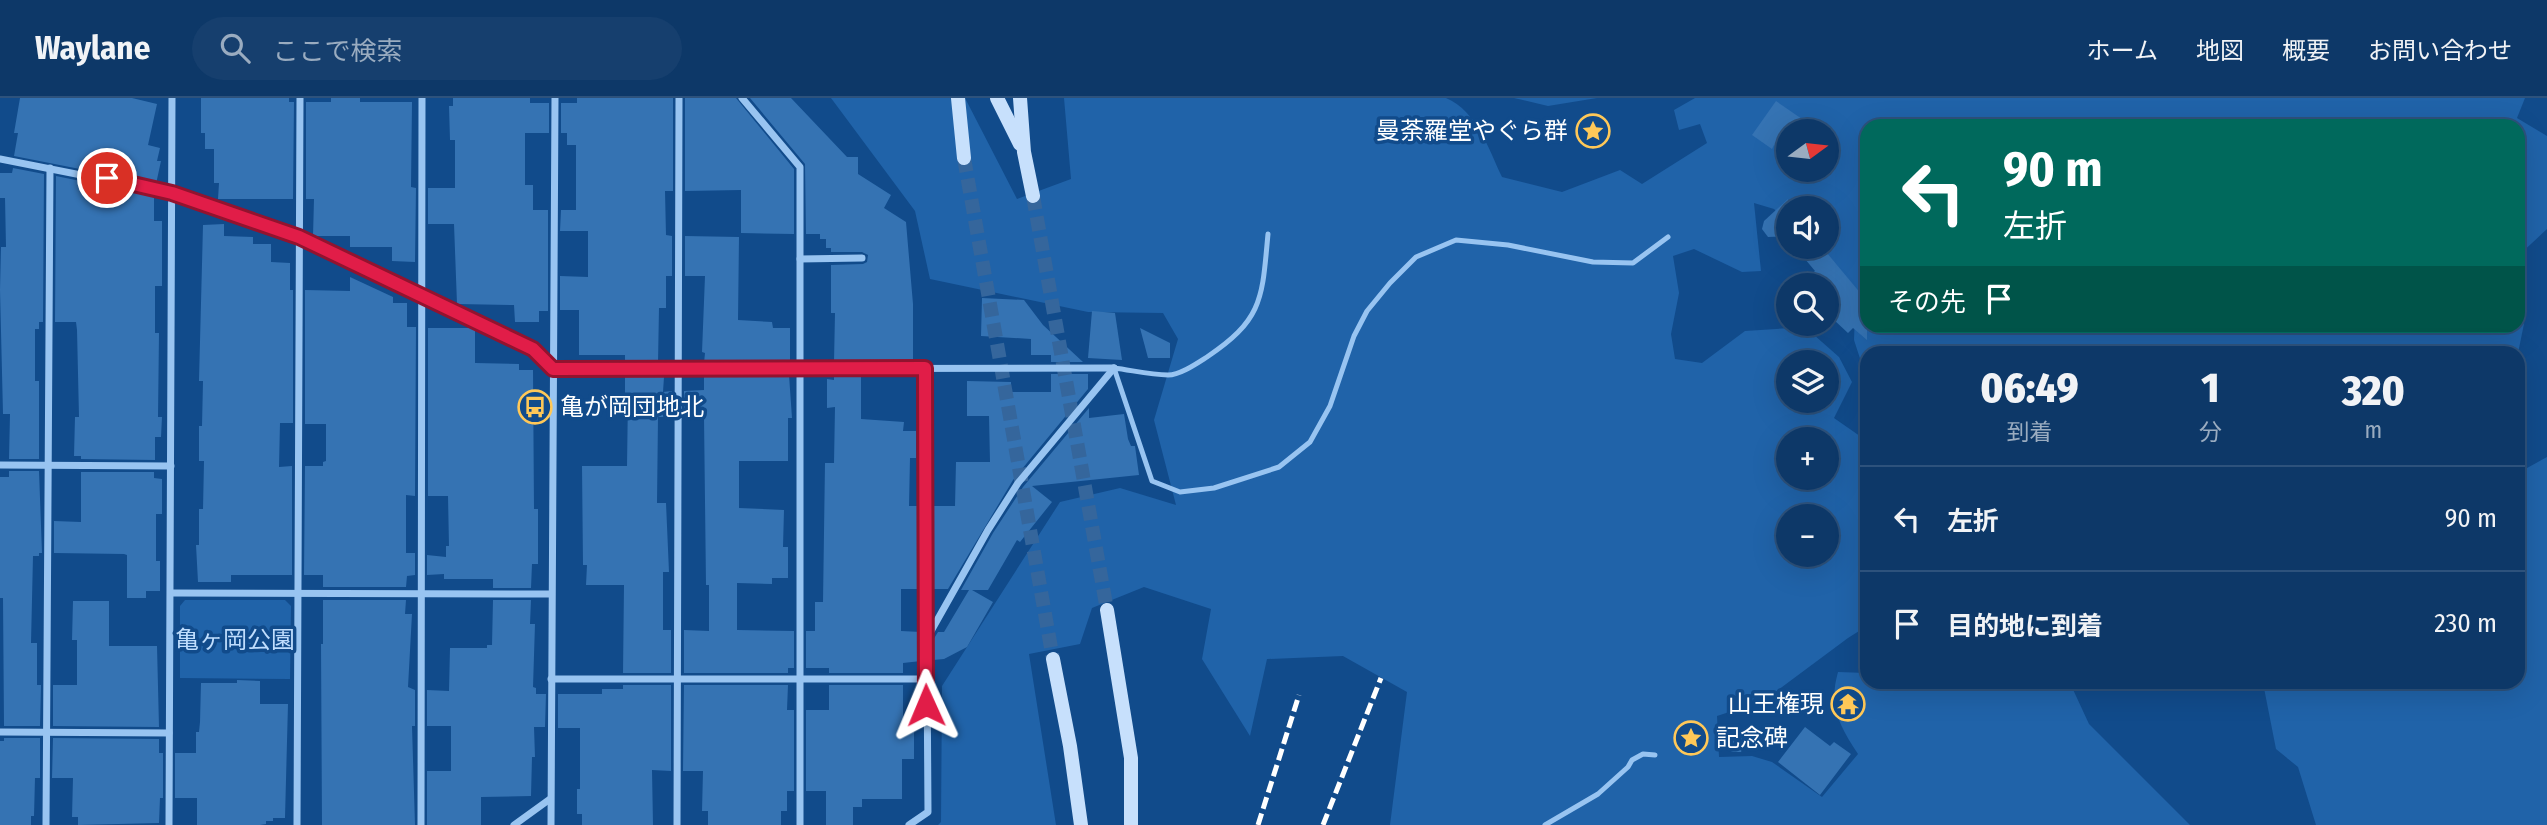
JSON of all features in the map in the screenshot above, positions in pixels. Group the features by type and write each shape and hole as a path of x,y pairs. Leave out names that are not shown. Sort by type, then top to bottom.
{"main road":[{"path":"958,98 964,158"},
{"path":"997,98 1024,152"},
{"path":"1020,98 1024,152 1032,196"},
{"path":"1107,610 1131,758 1131,825"},
{"path":"1053,659 1070,746 1081,825"}],"street":[{"path":"169,825 172,98"},
{"path":"297,825 300,98"},
{"path":"421,825 422,98"},
{"path":"551,825 555,98"},
{"path":"677,825 679,98"},
{"path":"742,98 800,167 800,825"},
{"path":"0,159 172,193 299,237 533,349 553,369 1114,368"},
{"path":"46,825 50,167"},
{"path":"800,259 862,258"},
{"path":"909,825 928,812 925,368"},
{"path":"925,642 988,530 1018,483 1114,368"},
{"path":"0,465 171,466"},
{"path":"171,593 551,594"},
{"path":"551,679 926,679"},
{"path":"0,732 169,733"},
{"path":"513,825 550,799"}],"lane":[{"path":"1268,234 1265,281 1257,305 1243,329 1195,364 1170,375 1114,368 1152,481 1180,492 1214,488 1279,467 1310,442 1330,406 1354,336 1367,312 1390,283 1416,257 1456,240 1508,245 1593,262 1633,263 1668,237"},
{"path":"1545,825 1598,794 1628,768 1632,760 1643,754 1655,755"}],"green space":[{"path":"831,98 965,98 1017,199 1071,179 1064,98 1446,98 1457,104 1474,122 1502,177 1562,192 1620,170 1642,184 1707,143 1700,124 1679,130 1674,110 1695,98 2525,98 2519,119 1860,119 1860,333 2522,333 2519,346 1860,346 1860,358 1854,340 1855,312 1849,285 1824,259 1839,259 1839,196 1776,196 1776,211 1754,203 1761,271 1742,272 1694,249 1673,256 1679,293 1671,334 1675,359 1702,363 1745,331 1776,329 1776,336 1815,336 1831,350 1776,350 1776,413 1836,413 1834,418 1860,436 1860,630 1763,701 1717,716 1719,757 1752,756 1772,762 1822,797 1858,754 1846,734 1835,706 1838,672 1860,673 1860,689 2073,689 2089,724 2190,825 1390,825 1407,692 1343,656 1267,659 1250,736 1202,659 1211,609 1144,587 1092,608 1080,644 1029,654 1056,825 938,825 941,822 942,686 1060,502 1120,488 1176,505 1154,420 1178,339 1163,313 1088,312 930,279 915,211"},
{"path":"1514,98 1597,98 1548,106"},
{"path":"2525,123 2547,136 2547,229 2525,249"},
{"path":"1839,357 1852,382 1839,408"},
{"path":"2547,457 2547,825 2316,825 2298,767 2276,749 2264,689 2525,689 2525,469"},
{"name":"亀ヶ岡公園","path":"185,600 285,600 291,606 290,679 180,678 180,606"}],"building":[{"path":"20,98 132,98 157,104 148,145 160,148 157,161 161,161 156,184 14,156 18,133 14,133"},
{"path":"201,98 289,98 289,102 294,102 293,199 218,199 219,183 214,183 214,149 205,149 205,133 201,133"},
{"path":"331,98 360,98 360,102 412,102 411,187 416,188 415,262 392,261 392,247 350,247 350,236 313,236 314,199 306,199 306,102 331,102"},
{"path":"453,98 530,98 530,103 549,103 549,133 525,133 525,185 533,185 533,210 548,210 548,311 539,311 539,322 515,322 514,305 457,304 454,224 428,224 428,188 455,188 455,140 450,140 449,106 453,106"},
{"path":"577,98 673,98 673,191 665,191 666,235 672,236 672,276 666,276 666,308 659,308 658,363 625,363 625,355 579,355 579,310 560,310 560,276 588,277 588,231 560,231 561,210 576,210 576,145 567,145 567,133 561,133 561,103 577,103"},
{"path":"685,98 736,98 794,169 794,234 741,233 741,190 685,191"},
{"path":"750,98 791,98 847,157 858,157 858,174 891,195 884,208 906,222 913,304 913,360 834,362 835,313 831,313 831,265 863,264 867,262 868,255 862,252 831,252 831,248 826,248 826,239 820,239 820,234 806,234 805,164"},
{"path":"1776,101 1802,119 1776,119 1776,146 1774,145 1772,149 1752,135"},
{"path":"13,168 44,174 43,322 39,322 39,329 35,329 35,381 39,381 39,459 9,459 10,414 3,414 0,290 1,247 6,247 5,198 0,198 0,173 12,173"},
{"path":"56,176 154,196 154,221 162,221 162,286 155,286 155,333 159,333 158,417 162,417 161,437 155,437 155,460 81,459 81,456 74,456 75,417 79,417 77,330 76,322 55,322"},
{"path":"1776,210 1776,237 1768,237 1762,229 1764,221"},
{"path":"224,224 224,236 253,237 253,244 271,244 271,262 290,263 290,290 293,290 293,423 280,423 279,467 292,466 292,575 231,575 231,582 198,582 196,545 199,545 199,509 203,509 204,461 199,461 203,381 199,381 203,225"},
{"path":"685,236 739,237 738,320 772,322 773,328 790,328 790,362 704,363 705,353 702,352 705,276 685,276"},
{"path":"1805,259 1832,259 1860,293 1860,333 1867,333 1867,340 1853,328 1848,333 1839,325 1839,273 1812,273 1815,271"},
{"path":"350,277 393,297 393,303 407,303 407,327 416,327 415,496 406,495 406,553 415,553 415,575 407,576 406,587 323,587 323,575 304,575 305,466 323,466 326,461 326,424 305,424 305,290 350,291"},
{"path":"982,298 1024,300 1043,325 1083,362 1051,362 1051,355 1031,355 1031,339 981,336"},
{"path":"1092,311 1115,313 1122,360 1088,358"},
{"path":"428,328 475,328 475,363 519,364 519,370 533,370 534,509 538,509 538,564 532,564 531,588 493,588 493,579 444,579 444,574 427,575 427,555 446,557 446,546 449,546 448,496 428,496"},
{"path":"1140,328 1170,343 1170,358 1148,358"},
{"path":"1051,374 1088,374 1088,389 1013,480 948,589 933,589 932,506 955,506 956,462 990,462 989,416 967,416 967,381 1011,382 1011,392 1051,392"},
{"path":"625,375 664,377 663,392 672,391 672,417 658,417 657,503 666,503 669,572 663,572 663,630 671,630 671,673 623,673 624,585 586,585 587,565 583,565 582,466 627,466 628,396 625,396"},
{"path":"704,375 789,375 792,418 788,418 788,461 739,461 739,508 784,510 783,547 788,547 788,578 772,578 772,584 737,583 737,630 794,631 794,668 788,668 788,673 684,673 684,630 709,631 704,417 684,417 684,391 704,390"},
{"path":"834,375 861,375 861,419 904,422 903,431 916,431 916,458 910,458 909,506 920,506 920,589 901,589 901,631 921,632 921,661 903,663 903,673 829,673 829,668 806,668 806,631 815,631 815,602 823,602 825,463 834,463 835,407 827,408 827,379 834,380"},
{"path":"1089,408 1089,418 1124,414 1128,439 1131,446 1135,446 1139,475 1032,486 1052,502 1020,542 1017,540 988,590 972,590 993,602 967,647 944,659 933,660 933,640 938,632 944,632 969,590 961,590 993,533 1023,487"},
{"path":"9,471 39,471 42,553 33,556 31,643 37,643 37,685 41,685 40,726 4,726 0,477 9,477"},
{"path":"81,472 154,472 154,478 162,479 162,514 156,514 156,561 160,561 160,591 146,591 146,598 127,598 127,555 54,553 54,521 81,522"},
{"path":"323,600 406,600 405,614 412,614 408,687 415,690 415,726 412,726 415,825 322,825"},
{"path":"493,600 531,600 530,624 535,624 533,687 536,688 536,694 546,694 545,727 534,727 535,757 532,757 531,796 481,797 481,825 427,825 427,771 451,771 451,726 427,726 427,690 449,691 450,648 487,648 487,645 492,645"},
{"path":"73,601 109,601 109,646 157,646 159,727 53,726 53,685 77,685 77,640 72,640"},
{"path":"237,680 260,681 260,704 288,704 285,818 273,818 273,821 260,825 197,825 197,798 175,798 175,753 196,753 201,683 237,683"},
{"path":"623,685 671,685 671,771 652,770 653,825 582,825 582,814 577,814 577,789 580,789 580,728 558,728 558,694 602,694 602,689 623,689"},
{"path":"684,685 788,685 787,710 794,710 794,791 787,791 787,811 781,811 781,825 708,825 708,811 702,811 703,771 683,771"},
{"path":"829,685 903,685 903,732 914,732 914,759 902,759 902,799 862,799 862,807 853,807 853,825 826,825 826,791 806,791 806,710 829,710"},
{"path":"1805,727 1830,746 1834,742 1851,754 1820,795 1778,762"},
{"path":"1727,728 1748,735 1741,752 1720,747"},
{"path":"4,738 40,738 40,778 35,778 34,816 31,816 31,825 0,825 0,741 4,741"},
{"path":"53,738 159,739 159,753 163,753 163,798 160,798 159,823 78,825 78,817 72,817 73,778 52,778"}],"tunnel":[{"path":"964,158 1053,659"},
{"path":"1033,196 1107,610"}],"railway":[{"path":"1323,825 1381,678"},
{"path":"1258,825 1299,695"}],"place":[{"name":"曼荼羅堂やぐら群","path":"1593,131"},
{"name":"亀が岡団地北","path":"535,407"},
{"name":"山王権現","path":"1848,704"},
{"name":"記念碑","path":"1691,738"}],"route":[{"path":"107,178 172,193 299,237 533,349 553,369 925,368 926,705"}]}
